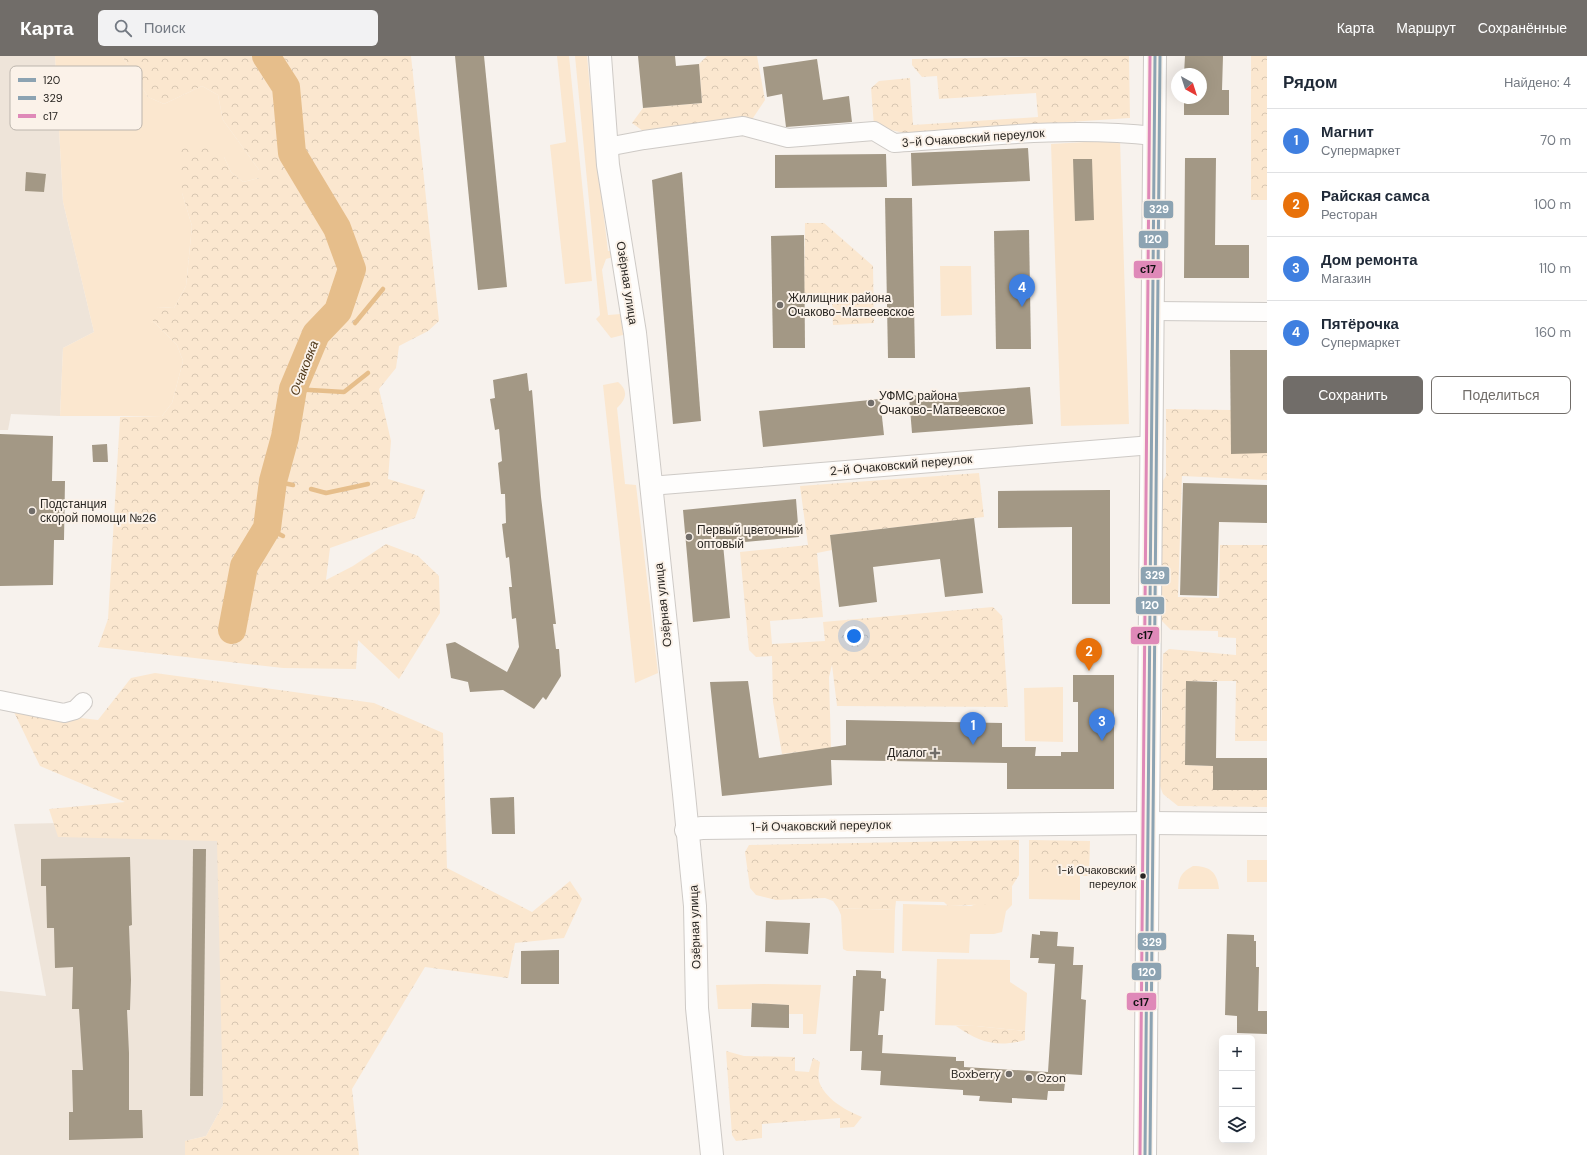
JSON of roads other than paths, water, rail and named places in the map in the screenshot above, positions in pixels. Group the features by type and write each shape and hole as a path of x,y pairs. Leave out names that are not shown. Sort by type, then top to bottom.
{"street":[{"name":"Озёрная улица","path":"600,56 607,147 635,333 695,906 699,1022 712,1155"},
{"path":"1145,1155 1154,311 1154,56"},
{"name":"3-й Очаковский переулок","path":"607,147 644,140 743,126 788,138 874,131 894,143 1043,133 1128,133 1154,136"},
{"path":"1154,311 1267,312"},
{"name":"2-й Очаковский переулок","path":"650,486 1152,445"},
{"path":"0,700 64,712 75,710 83,702"},
{"name":"1-й Очаковский переулок","path":"686,830 702,828 1149,823 1267,824"}],"waterway":[{"name":"Очаковка","path":"232,630 244,566 267,528 273,481 285,437 293,389 316,334 338,311 352,269 337,228 292,153 286,87 266,56"},
{"path":"355,323 383,289"},
{"path":"293,389 344,392 368,373"},
{"path":"273,481 293,485"},
{"path":"311,489 326,493 368,484"},
{"path":"267,528 283,536"}],"place":[{"name":"Жилищник района Очаково-Матвеевское","path":"780,305"},
{"name":"Пятёрочка","path":"1022,307"},
{"name":"УФМС района Очаково-Матвеевское","path":"871,403"},
{"name":"Подстанция скорой помощи №26","path":"32,511"},
{"name":"Первый цветочный оптовый","path":"689,537"},
{"name":"Райская самса","path":"1089,671"},
{"name":"Дом ремонта","path":"1102,741"},
{"name":"Магнит","path":"973,745"},
{"name":"Диалог","path":"935,753"},
{"name":"1-й Очаковский переулок","path":"1143,876"},
{"name":"Boxberry","path":"1009,1074"},
{"name":"Ozon","path":"1029,1078"}]}
